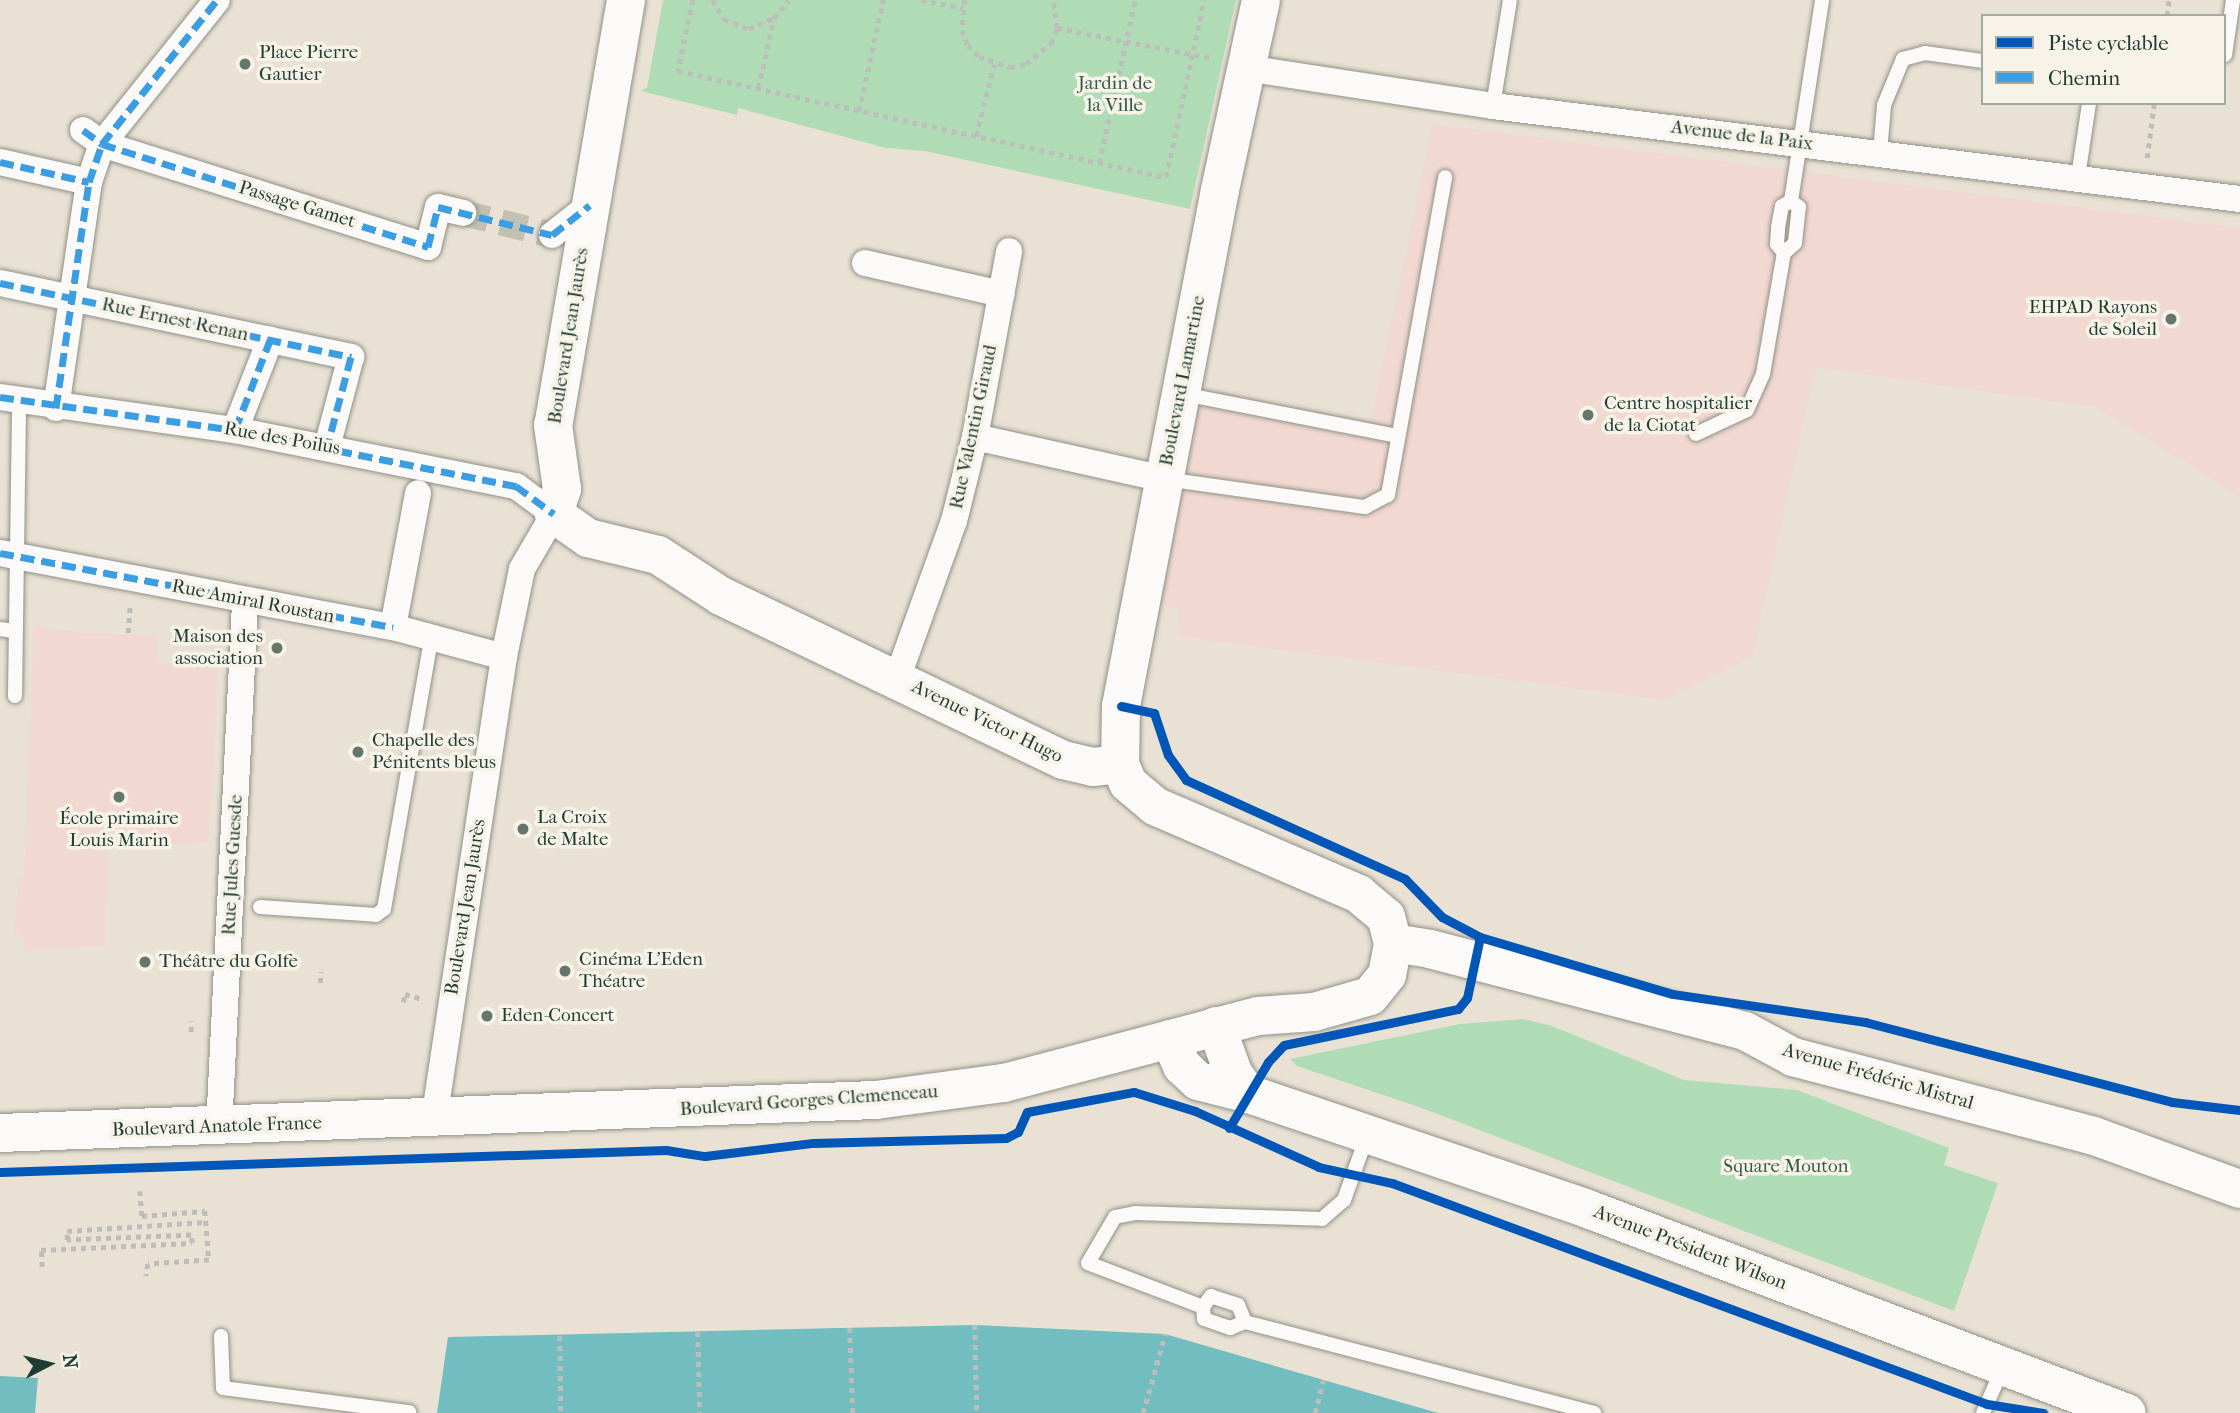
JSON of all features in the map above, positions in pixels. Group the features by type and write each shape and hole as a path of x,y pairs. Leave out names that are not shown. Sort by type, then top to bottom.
{"street":[{"path":"56,408 89,182 93,137 217,0"},
{"name":"Boulevard Jean Jaurès","path":"434,1119 504,657 522,569 554,514 562,489 553,425 626,0"},
{"name":"Boulevard Lamartine","path":"1121,764 1121,706 1180,394 1231,63 1261,0"},
{"name":"Avenue de la Paix","path":"1231,63 1493,106 2240,199"},
{"name":"Passage Gamet","path":"93,137 428,247 438,207 463,213"},
{"path":"0,162 89,182"},
{"path":"552,235 590,205"},
{"name":"Rue Valentin Giraud","path":"897,679 954,521 975,437 1009,251"},
{"path":"865,263 1002,294"},
{"name":"Rue Ernest Renan","path":"0,283 351,357 327,447"},
{"path":"234,430 270,340"},
{"name":"Rue des Poilus","path":"9,398 56,408 234,430 516,486 554,514"},
{"path":"975,437 1165,479"},
{"path":"393,627 418,493"},
{"name":"Avenue Victor Hugo","path":"554,514 589,538 658,555 721,596 1063,760 1093,767 1121,764"},
{"name":"Rue Amiral Roustan","path":"7,554 245,603 393,627 504,657"},
{"name":"Rue Jules Guesde","path":"219,1128 245,603"},
{"path":"1121,764 1128,783 1155,806 1359,894 1386,917 1392,949"},
{"name":"Boulevard Georges Clemenceau","path":"434,1119 889,1099 1004,1083 1258,1016 1314,1012 1370,996 1387,975 1392,949"},
{"name":"Avenue Frédéric Mistral","path":"1392,949 1430,949 1745,1031 1793,1057 2094,1136 2240,1189"},
{"path":"1216,1027 1234,1075 1249,1094"},
{"name":"Avenue Président Wilson","path":"1170,1039 1182,1066 1198,1081 1249,1094 1585,1208 2127,1413"},
{"name":"Boulevard Anatole France","path":"0,1133 434,1119"}],"lane":[{"path":"1493,106 1510,0"},
{"path":"1696,434 1747,410 1763,374 1784,253 1795,243 1798,225 1799,207 1791,201 1822,0"},
{"path":"2226,48 2233,0"},
{"path":"1880,153 1884,105 1903,59 1924,54 1981,61"},
{"path":"2078,177 2089,105"},
{"path":"1165,479 1365,507 1388,495 1445,177"},
{"path":"1180,394 1398,436"},
{"path":"9,398 7,630 15,696"},
{"path":"260,907 376,915 384,909 431,639"},
{"path":"1203,1307 1088,1263 1115,1217 1135,1213 1322,1219 1344,1200 1367,1134"},
{"path":"1245,1322 1238,1305 1211,1296 1203,1307 1204,1319 1230,1328 1245,1322 1594,1413"},
{"path":"221,1336 223,1388 409,1412"},
{"path":"1983,1413 2004,1366"}],"path":[{"path":"693,0 678,71 1166,177 1204,0"},
{"path":"713,0 724,19 737,28 760,26 774,18 789,0"},
{"path":"859,111 883,0"},
{"path":"921,0 963,8"},
{"path":"965,0 962,30 968,45 994,64 1026,64 1051,43 1057,28 1053,0"},
{"path":"1099,163 1135,0"},
{"path":"758,88 774,18"},
{"path":"1057,28 1231,63"},
{"path":"976,136 994,64"},
{"path":"2145,169 2154,105"},
{"path":"320,983 321,972"},
{"path":"402,1002 405,994"},
{"path":"140,1191 142,1216 205,1212 209,1260 148,1264 146,1276"},
{"path":"42,1267 41,1250 191,1243 191,1235 67,1240 67,1231 206,1222"},
{"path":"975,1325 977,1413"},
{"path":"850,1328 853,1413"},
{"path":"698,1332 699,1413"},
{"path":"1143,1413 1165,1334"},
{"path":"560,1336 561,1413"},
{"path":"1315,1413 1323,1380"}],"shaded area":[{"name":"Centre hospitalier de la Ciotat","path":"1433,124 2240,228 2240,496 2098,408 1815,367 1752,657 1665,700 1181,637 1178,609 1157,603 1199,387 1371,422"},
{"name":"École primaire Louis Marin","path":"34,626 82,633 158,635 156,663 218,666 208,843 107,846 105,946 27,950 22,934 15,933 18,877 24,877"}],"green space":[{"name":"Jardin de la Ville","path":"663,0 1236,0 1190,209 925,151 886,148 738,108 737,115 641,91 647,88"},
{"name":"Square Mouton","path":"1523,1019 1552,1026 1684,1080 1797,1090 1949,1148 1944,1165 1998,1183 1954,1311 1419,1107 1297,1066 1290,1059 1460,1024"}],"water":[{"path":"975,1325 1165,1334 1438,1413 437,1413 448,1337"},
{"path":"0,1376 38,1378 35,1413 0,1413"}],"tunnel":[{"path":"463,213 552,235"}],"marked path":[{"path":"56,408 89,182 102,144 217,0"},
{"path":"83,130 102,144 428,247 438,207 552,235 590,205"},
{"path":"0,162 89,182"},
{"path":"0,283 351,357 327,447"},
{"path":"235,430 270,340"},
{"path":"0,397 235,430 516,486 554,514"},
{"path":"0,553 393,627"}],"cycle path":[{"path":"1121,706 1154,713 1168,755 1186,780 1405,879 1442,917 1480,937"},
{"path":"1229,1128 1268,1062 1284,1045 1458,1009 1467,998 1480,937 1673,994 1865,1022 2172,1102 2240,1110"},
{"path":"0,1172 666,1150 705,1156 813,1143 1006,1138 1018,1132 1027,1112 1134,1092 1195,1111 1319,1167 1392,1183 1987,1404 2043,1413"}],"place":[{"name":"Place Pierre Gautier","path":"245,64"},
{"name":"EHPAD Rayons de Soleil","path":"2171,319"},
{"name":"Centre hospitalier de la Ciotat","path":"1588,415"},
{"name":"Maison des association","path":"277,648"},
{"name":"Chapelle des Pénitents bleus","path":"358,752"},
{"name":"École primaire Louis Marin","path":"119,797"},
{"name":"La Croix de Malte","path":"523,829"},
{"name":"Théâtre du Golfe","path":"145,962"},
{"name":"Cinéma L'Eden Théatre","path":"565,971"},
{"name":"Eden-Concert","path":"487,1016"}]}
